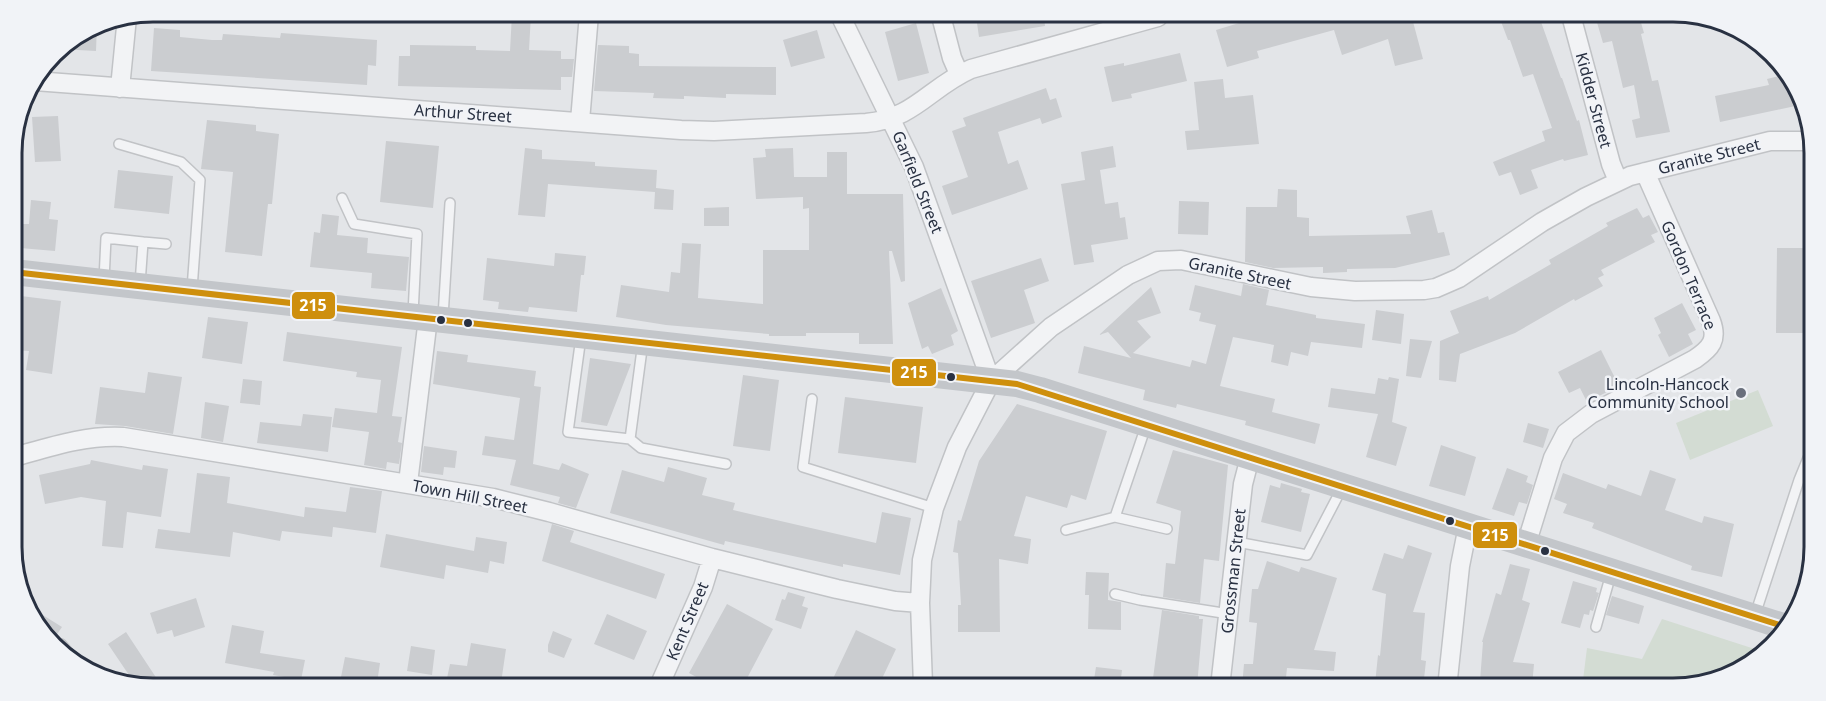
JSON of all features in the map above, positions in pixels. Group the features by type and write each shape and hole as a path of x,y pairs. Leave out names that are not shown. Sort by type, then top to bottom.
{"main road":[{"path":"23,273 991,381 1040,390 1778,624"}],"street":[{"path":"943,22 952,58 959,74"},
{"name":"Garfield Street","path":"991,381 921,184 892,119 914,107 959,74 1122,22"},
{"name":"Kidder Street","path":"1573,22 1611,164 1618,181"},
{"path":"580,121 588,23"},
{"path":"844,23 892,119"},
{"path":"120,88 126,25"},
{"name":"Arthur Street","path":"44,82 681,130 714,131 866,123 892,119"},
{"name":"Granite Street","path":"923,678 920,603 922,560 934,508 957,447 991,381 1057,322 1128,275 1158,261 1181,260 1311,287 1354,291 1436,288 1459,278 1542,222 1618,181 1645,172 1770,141 1802,141"},
{"name":"Gordon Terrace","path":"1526,544 1557,450 1566,433 1591,414 1695,359 1710,348 1714,340 1711,321 1645,172"},
{"path":"408,483 428,318"},
{"name":"Town Hill Street","path":"22,455 79,439 123,437 408,483 493,498 712,558 881,599 920,603"},
{"name":"Grossman Street","path":"1221,678 1243,484 1250,457"},
{"path":"1448,678 1460,566 1468,526"},
{"name":"Kent Street","path":"663,678 703,586 712,558"}],"lane":[{"path":"119,144 181,162 200,180 191,292"},
{"path":"342,198 354,224 417,234 428,318"},
{"path":"428,318 450,203"},
{"path":"104,282 106,238 166,244"},
{"path":"140,286 143,242"},
{"path":"581,335 568,432 630,439 641,448 726,464"},
{"path":"630,439 643,342"},
{"path":"812,399 803,467 934,508"},
{"path":"1116,517 1147,424"},
{"path":"1754,617 1804,468"},
{"path":"1237,542 1307,555 1342,487"},
{"path":"1066,530 1116,517 1167,529"},
{"path":"1596,627 1612,572"},
{"path":"1115,594 1229,614"}],"shaded area":[{"path":"1758,390 1773,426 1690,460 1676,423"},
{"path":"1662,619 1754,649 1730,665 1698,676 1583,678 1587,648 1642,659"}],"building":[{"path":"977,22 1045,22 1045,26 979,37"},
{"path":"1242,22 1413,22 1423,59 1395,66 1388,39 1342,55 1334,30 1257,51 1259,58 1227,67 1216,30"},
{"path":"1501,22 1541,22 1577,121 1579,120 1588,155 1564,161 1563,159 1531,170 1538,188 1520,195 1511,172 1499,176 1493,162 1545,141 1542,131 1552,128 1533,74 1523,77 1510,40"},
{"path":"1597,22 1641,22 1644,33 1641,34 1652,81 1658,80 1670,132 1636,138 1632,120 1640,118 1634,85 1623,88 1612,41 1603,43"},
{"path":"512,23 531,23 529,50 561,51 561,59 574,59 572,77 561,77 561,90 398,86 399,56 410,56 410,45 476,46 476,50 510,51"},
{"path":"916,23 929,73 898,81 885,32"},
{"path":"154,28 180,30 180,37 212,40 222,40 223,34 280,38 281,33 377,40 376,66 368,65 367,85 151,71"},
{"path":"817,30 825,58 791,67 783,40"},
{"path":"97,36 96,51 74,50"},
{"path":"598,45 629,46 629,53 639,54 639,66 776,67 776,95 726,94 726,98 684,96 684,99 653,98 654,93 594,91"},
{"path":"1180,53 1187,81 1131,94 1132,98 1112,102 1104,67 1124,63 1124,66"},
{"path":"1778,76 1795,106 1720,122 1715,96 1769,85 1767,79"},
{"path":"1223,79 1225,98 1253,95 1259,144 1187,150 1185,131 1199,130 1194,82"},
{"path":"1046,88 1050,100 1056,98 1062,117 1042,124 1040,118 998,132 1008,164 1018,160 1028,189 952,215 942,186 968,177 952,131 966,126 963,118"},
{"path":"58,116 61,161 35,162 32,117"},
{"path":"207,120 256,125 256,131 279,134 272,204 268,204 262,256 225,252 233,172 201,169"},
{"path":"386,141 439,146 433,208 380,202"},
{"path":"1113,146 1116,167 1100,170 1105,204 1118,202 1120,218 1125,217 1128,239 1091,245 1094,262 1074,265 1061,184 1085,180 1081,152"},
{"path":"525,148 542,150 542,159 595,162 595,166 657,170 656,188 674,190 673,210 654,209 655,192 548,184 545,217 518,215"},
{"path":"793,148 794,177 827,177 827,152 847,152 847,194 903,194 905,281 901,282 892,251 889,251 893,344 859,344 859,333 769,336 769,334 666,325 616,317 621,285 669,292 671,272 680,273 682,243 701,244 698,298 763,304 763,250 809,250 809,208 803,209 803,197 756,199 753,158 766,157 765,149"},
{"path":"118,170 173,176 169,214 114,208"},
{"path":"1278,189 1297,190 1297,217 1309,218 1309,236 1411,234 1406,216 1432,210 1438,233 1444,232 1450,255 1395,268 1347,269 1347,272 1323,273 1323,267 1273,268 1245,262 1246,207 1277,207"},
{"path":"31,200 51,202 49,219 58,220 55,251 23,248 23,224 29,224"},
{"path":"1179,201 1209,202 1208,235 1178,234"},
{"path":"729,207 729,226 704,226 704,208"},
{"path":"1637,208 1643,218 1649,215 1658,232 1651,235 1655,242 1601,270 1604,275 1598,278 1603,286 1575,301 1574,299 1515,333 1460,354 1456,382 1439,380 1440,341 1459,333 1450,311 1488,296 1489,300 1551,264 1549,260 1608,226 1606,223"},
{"path":"322,214 339,216 337,235 368,238 367,253 409,257 406,291 371,288 372,273 310,267 314,232 320,233"},
{"path":"1777,248 1804,248 1804,333 1776,333"},
{"path":"555,253 586,256 584,275 581,275 577,312 529,307 528,312 498,309 499,302 483,300 487,258 554,266"},
{"path":"1041,258 1049,281 1024,290 1035,323 991,338 971,281"},
{"path":"1243,284 1269,290 1266,305 1316,315 1316,318 1365,324 1362,348 1311,342 1308,356 1291,352 1288,366 1271,362 1274,345 1233,337 1220,386 1275,399 1272,412 1320,424 1315,444 1245,425 1246,421 1177,404 1176,408 1143,400 1145,390 1078,373 1084,346 1131,358 1108,332 1099,335 1151,287 1161,313 1137,321 1151,337 1133,353 1190,367 1192,360 1206,364 1216,325 1199,321 1201,313 1189,310 1195,285 1241,296"},
{"path":"941,288 958,331 951,335 954,345 932,354 928,346 922,349 908,303"},
{"path":"23,296 61,301 52,374 26,370 29,351 22,351"},
{"path":"1682,303 1696,330 1688,334 1693,344 1669,357 1658,335 1661,333 1654,318"},
{"path":"1376,310 1404,314 1401,344 1372,340"},
{"path":"208,317 248,322 242,364 202,358"},
{"path":"287,332 402,347 392,416 402,417 398,442 402,443 399,464 387,462 386,469 364,465 369,432 332,427 335,408 377,413 381,380 356,377 357,372 283,361"},
{"path":"1410,339 1432,341 1421,378 1406,376"},
{"path":"1601,350 1619,386 1587,402 1580,388 1569,393 1558,372"},
{"path":"437,351 468,355 467,362 536,371 534,386 541,387 533,464 559,470 562,463 589,474 576,508 558,503 560,497 510,485 516,460 482,455 485,436 514,440 520,398 433,384"},
{"path":"590,358 631,364 607,426 581,422"},
{"path":"148,372 182,377 173,434 125,426 95,424 100,387 145,393"},
{"path":"743,375 779,380 770,451 733,446"},
{"path":"1389,377 1399,379 1392,422 1407,427 1396,466 1366,457 1378,414 1328,407 1331,388 1375,394 1378,378 1388,380"},
{"path":"243,379 262,381 260,405 240,403"},
{"path":"845,397 923,407 916,463 838,453"},
{"path":"205,402 229,406 223,442 201,438"},
{"path":"1017,404 1107,431 1086,500 1071,495 1067,508 1026,496 1014,536 1031,539 1028,564 999,559 1000,632 958,632 958,605 961,605 958,553 953,552 958,520 961,521 979,461"},
{"path":"303,414 332,417 328,452 257,443 260,422 301,426"},
{"path":"1528,423 1549,429 1543,448 1523,442"},
{"path":"1441,445 1476,457 1465,496 1429,486"},
{"path":"424,446 457,451 455,468 444,467 443,475 421,472"},
{"path":"1173,450 1228,465 1219,561 1204,559 1200,603 1163,597 1166,563 1175,564 1181,511 1156,503"},
{"path":"91,460 142,470 143,465 168,469 161,517 127,512 123,548 102,546 106,501 81,497 45,504 39,475 90,464"},
{"path":"668,467 707,478 702,495 735,503 733,510 876,543 882,512 911,518 900,575 843,564 843,567 725,541 724,545 610,513 622,470 664,482"},
{"path":"1507,468 1528,476 1526,482 1533,485 1527,504 1519,502 1514,516 1492,509"},
{"path":"1650,470 1676,479 1665,510 1702,523 1704,516 1734,524 1722,577 1691,570 1692,566 1592,528 1594,523 1563,513 1567,504 1554,499 1563,473 1606,489 1608,484 1641,496"},
{"path":"197,473 230,477 227,503 304,517 305,507 346,512 350,487 382,491 376,533 333,527 332,537 282,531 280,541 233,532 230,557 155,548 158,529 190,533"},
{"path":"1281,483 1302,489 1301,492 1310,494 1301,532 1261,522 1270,485 1280,488"},
{"path":"552,524 574,531 570,542 665,574 656,599 542,561"},
{"path":"386,534 474,551 476,537 507,542 504,564 490,561 488,573 446,565 444,579 380,567"},
{"path":"1408,545 1432,553 1413,612 1425,613 1421,660 1426,661 1424,678 1376,678 1386,594 1372,590 1384,553 1403,559"},
{"path":"1267,561 1299,572 1301,567 1337,578 1314,650 1336,652 1334,671 1287,668 1286,678 1243,678 1244,664 1253,664 1257,623 1249,622 1252,589 1258,589"},
{"path":"1510,564 1530,569 1522,600 1530,603 1513,662 1534,664 1533,678 1480,678 1482,642 1496,593 1501,595"},
{"path":"1086,572 1109,573 1108,600 1121,602 1121,630 1088,629 1089,595 1085,595"},
{"path":"1573,581 1597,588 1596,592 1599,593 1593,611 1590,610 1589,615 1584,614 1580,628 1561,623"},
{"path":"788,592 805,597 802,606 808,608 801,629 775,620 782,599 785,600"},
{"path":"1612,596 1644,606 1639,624 1606,615"},
{"path":"196,598 205,627 174,637 172,630 157,634 150,613"},
{"path":"727,604 773,629 747,678 698,678 689,673"},
{"path":"1162,610 1199,616 1199,619 1203,619 1198,678 1153,678"},
{"path":"42,614 62,627 56,635"},
{"path":"607,614 647,631 634,660 594,644"},
{"path":"232,625 264,631 260,653 305,660 301,678 273,675 274,672 225,663"},
{"path":"856,630 896,649 882,678 833,678"},
{"path":"553,631 572,639 564,658 548,652"},
{"path":"126,632 156,678 130,676 108,644"},
{"path":"471,643 506,649 502,678 447,678 450,664 467,666"},
{"path":"411,646 435,650 432,675 407,671"},
{"path":"345,657 380,663 378,678 341,678"},
{"path":"1096,667 1122,670 1121,678 1094,678"}],"transit line":[{"name":"215","path":"23,273 1017,384 1778,624"}],"place":[{"name":"Lincoln-Hancock Community School","path":"1741,393"}]}
